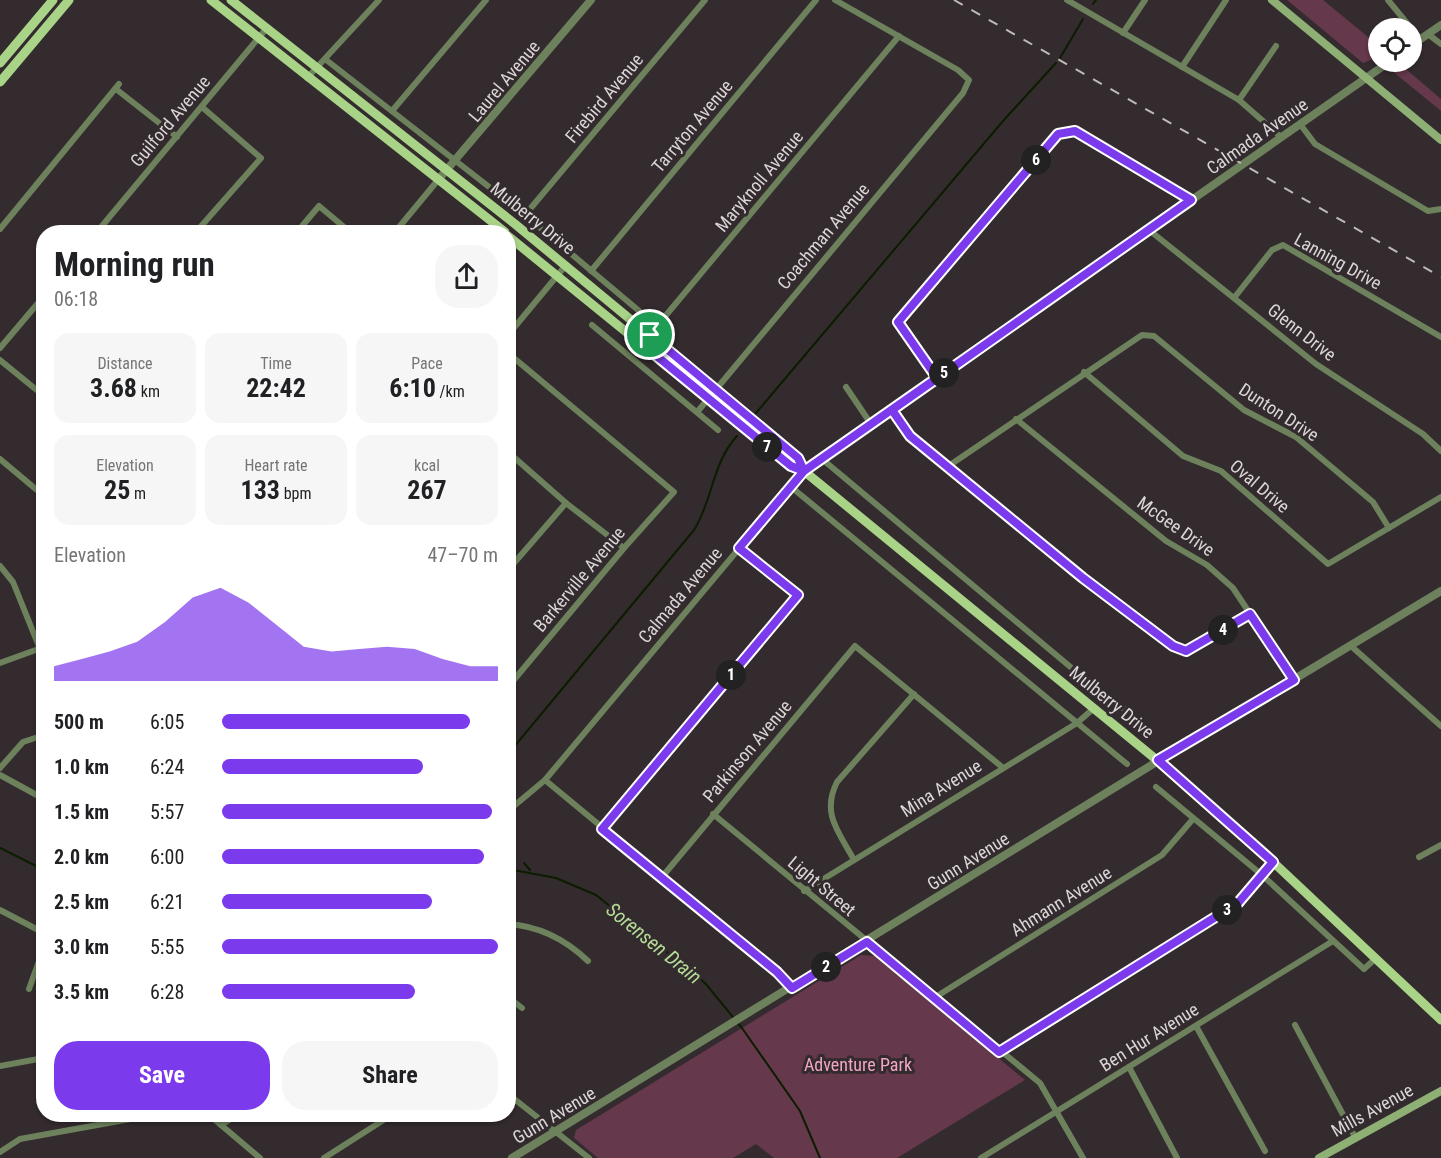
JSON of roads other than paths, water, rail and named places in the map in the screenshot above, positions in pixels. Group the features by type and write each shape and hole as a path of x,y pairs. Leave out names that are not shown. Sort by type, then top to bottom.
{"main road":[{"path":"0,63 53,0"},
{"path":"0,82 69,0"},
{"name":"Mulberry Drive","path":"211,0 257,39 496,225"},
{"name":"Mulberry Drive","path":"231,0 515,225"},
{"path":"1272,0 1441,140"},
{"name":"Mulberry Drive","path":"516,226 798,458 804,471"},
{"name":"Mulberry Drive","path":"516,242 791,466 804,471 1158,760 1273,862 1441,1020"},
{"name":"Mills Avenue","path":"1319,1158 1441,1091"}],"street":[{"path":"307,78 379,0"},
{"path":"392,111 486,0"},
{"name":"Laurel Avenue","path":"438,180 591,0"},
{"name":"Firebird Avenue","path":"525,215 705,0"},
{"name":"Tarryton Avenue","path":"591,271 816,0"},
{"path":"835,0 899,36"},
{"path":"1067,0 1239,100 1281,137"},
{"path":"1123,33 1145,0"},
{"path":"1182,67 1226,0"},
{"path":"1388,0 1403,18"},
{"path":"1422,38 1441,25"},
{"name":"Guilford Avenue","path":"103,225 266,29"},
{"path":"1428,34 1441,44"},
{"name":"Coachman Avenue","path":"698,411 963,93 969,80 958,70 899,36"},
{"name":"Maryknoll Avenue","path":"642,344 899,36"},
{"path":"1239,100 1276,46"},
{"path":"325,60 525,215 657,326"},
{"name":"Calmada Avenue","path":"516,804 545,780 804,471 1373,72"},
{"path":"0,229 117,87 177,137"},
{"path":"202,107 261,158 202,225"},
{"path":"1300,124 1315,144 1428,211 1441,209"},
{"path":"937,378 898,322 1058,134 1075,131 1191,200"},
{"path":"401,225 438,180"},
{"path":"303,225 319,206 342,225"},
{"name":"Glenn Drive","path":"1149,230 1316,364 1423,434 1441,452"},
{"name":"Lanning Drive","path":"1234,298 1272,250 1283,245 1441,337"},
{"path":"516,325 566,265"},
{"path":"0,348 36,305"},
{"path":"592,325 718,430"},
{"name":"Dunton Drive","path":"1084,372 1142,335 1154,336 1244,410 1296,437 1373,502 1389,528"},
{"path":"0,360 36,389"},
{"name":"Barkerville Avenue","path":"516,360 674,492 516,677"},
{"path":"947,467 1084,372"},
{"name":"Oval Drive","path":"1084,372 1183,456 1221,471 1328,564 1389,528"},
{"path":"846,387 871,424"},
{"path":"892,410 910,436 1083,578 1173,646 1186,651 1250,614"},
{"name":"McGee Drive","path":"1016,419 1166,541 1207,565 1233,588 1294,680"},
{"path":"0,459 36,489"},
{"path":"822,459 1118,706 1132,712"},
{"path":"516,460 624,548"},
{"path":"790,486 1127,764"},
{"path":"1389,528 1441,497"},
{"path":"516,561 566,503"},
{"path":"602,829 798,595 739,548"},
{"path":"0,566 13,582 36,636"},
{"name":"Gunn Avenue","path":"513,1158 867,942 1158,760 1441,591"},
{"name":"Parkinson Avenue","path":"662,877 855,646 914,694"},
{"path":"1351,646 1440,724"},
{"path":"0,663 36,650"},
{"path":"854,860 830,816 829,797 837,782 914,694 1002,767"},
{"name":"Mina Avenue","path":"804,891 1002,767 1077,723 1093,709"},
{"path":"0,768 23,742 36,738"},
{"path":"0,775 36,795"},
{"path":"545,780 792,988"},
{"path":"1156,787 1262,875 1364,969 1376,958"},
{"name":"Light Street","path":"713,814 999,1052 1040,1083 1083,1158"},
{"name":"Ahmann Avenue","path":"934,998 1162,855 1193,819"},
{"path":"1419,857 1441,845"},
{"path":"999,1052 1238,903 1273,862"},
{"path":"0,910 36,929"},
{"path":"516,925 532,928 553,936 572,946 588,961"},
{"name":"Ben Hur Avenue","path":"981,1158 993,1155 1058,1111 1333,941"},
{"path":"29,988 36,969"},
{"path":"516,1003 522,1008"},
{"path":"1294,1025 1355,1137"},
{"path":"1196,1026 1265,1151"},
{"path":"0,1066 36,1059"},
{"path":"1129,1067 1178,1158"},
{"path":"516,1100 589,1158"},
{"path":"0,1152 20,1139 114,1122"},
{"path":"217,1122 260,1158"},
{"path":"221,1125 226,1122"},
{"path":"324,1158 380,1122"}],"waterway":[{"path":"1093,4 1096,0"},
{"path":"1060,58 1083,19"},
{"path":"756,413 1003,121 1056,63"},
{"path":"516,744 694,530 722,458 737,436"},
{"name":"Sorensen Drain","path":"0,848 36,866"},
{"path":"524,863 530,870"},
{"name":"Sorensen Drain","path":"516,870 556,878 596,895 705,983 742,1028 800,1111 820,1158"}],"railway":[{"path":"954,0 1441,277"}],"park label":[{"name":"Adventure Park","path":"858,1064"}]}
